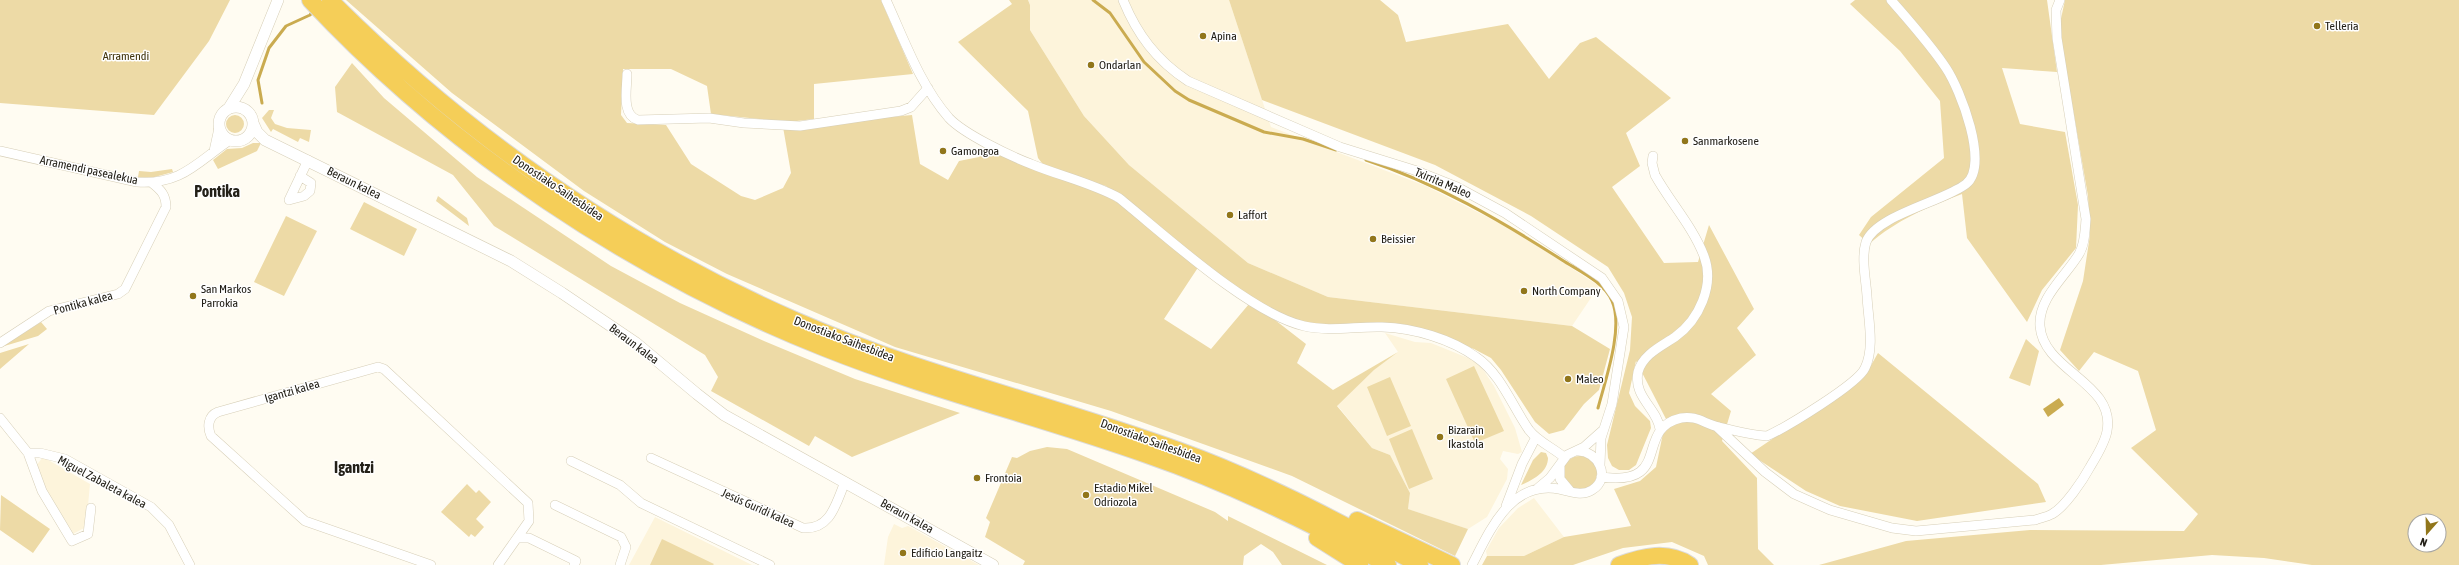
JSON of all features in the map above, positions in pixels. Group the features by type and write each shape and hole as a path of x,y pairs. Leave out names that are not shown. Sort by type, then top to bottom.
{"highway":[{"name":"Donostiako Saihesbidea","path":"310,0 369,58 526,167 612,225 690,269 762,306 876,352 972,384 1119,429 1251,479 1337,521 1420,565"},
{"name":"Donostiako Saihesbidea","path":"330,0 380,48 429,101 512,175 605,238 684,283 756,319 826,349 918,382 1175,465 1279,509 1388,565"},
{"path":"1251,479 1274,483 1298,491 1452,565"},
{"path":"1279,509 1294,523 1360,565"},
{"path":"1620,565 1661,555 1676,558 1690,565"}],"street":[{"path":"214,151 222,114 229,108 244,84 273,18 278,0"},
{"path":"886,0 928,88 950,118 964,130 1023,161 1103,189 1119,198 1219,278 1274,315 1305,326 1322,328 1382,327 1402,329 1422,333 1467,351 1481,361 1494,374 1536,437 1563,460"},
{"name":"Txirrita Maleo","path":"1123,0 1135,28 1150,49 1170,68 1188,81 1340,146 1414,170 1457,187 1506,213 1602,278 1618,301 1624,327 1612,404 1599,446 1600,464"},
{"path":"1660,429 1676,420 1691,418 1717,427 1767,436 1852,383 1865,369 1870,350 1865,261 1866,243 1871,235 1885,224 1924,203 1959,189 1968,183 1974,174 1975,149 1968,123 1947,69 1915,27 1891,0"},
{"path":"1717,427 1765,472 1794,494 1830,510 1892,528 1916,531 2035,520 2053,513 2068,498 2087,474 2107,431 2106,410 2095,393 2056,358 2046,344 2040,326 2044,305 2079,254 2083,242 2086,219 2057,38 2056,10 2060,0"},
{"path":"627,74 627,112 632,118 638,120 709,118 744,123 800,126 839,122 901,111 911,107 928,88"},
{"path":"244,84 246,110"},
{"path":"219,128 225,137 230,140 243,139 252,130 253,123 251,116 246,110 240,107 229,108"},
{"name":"Beraun kalea","path":"253,123 257,132 266,140 511,261 636,342 724,415 993,565"},
{"name":"Beraun kalea","path":"243,139 266,140"},
{"name":"Arramendi pasealekua","path":"1,150 137,182 152,183 166,181 185,172 230,140"},
{"path":"1601,477 1624,478 1641,472 1648,464 1660,429 1658,419 1640,395 1638,371 1644,360 1653,351 1685,329 1694,318 1702,303 1707,271 1700,248 1655,175 1652,163 1653,156"},
{"path":"300,176 308,160"},
{"name":"Pontika kalea","path":"0,343 49,311 118,294 125,288 166,207 166,198 162,191 152,183"},
{"name":"Igantzi kalea","path":"431,565 305,521 211,436 208,427 212,416 218,412 378,367 384,369 524,498 530,508 531,516 528,525 498,565"},
{"path":"0,418 28,453 42,491 72,542 88,534 91,508"},
{"path":"1505,508 1525,493 1538,488 1550,478 1563,460 1591,442 1603,430"},
{"path":"1472,565 1505,508 1522,464 1536,437"},
{"path":"1538,488 1555,488 1582,494 1591,491 1597,485 1601,477 1600,464 1592,455 1577,452"},
{"name":"Miguel Zabaleta kalea","path":"28,453 40,453 65,459 151,507 169,525 190,565"},
{"name":"Jesús Guridi kalea","path":"651,458 803,528 816,528 828,521 846,482"},
{"path":"1563,460 1560,479 1565,488 1571,492"},
{"path":"571,461 620,485 641,503 770,565"},
{"path":"555,505 621,537 626,547 620,565"},
{"path":"518,538 529,538 576,561 574,565"}],"shaded area":[{"path":"1028,0 1229,0 1271,127 1426,186 1513,230 1599,286 1572,326 1328,297 1248,263 1129,165 1084,116 1030,30 1030,5"},
{"name":"Bizarain Ikastola","path":"1385,333 1415,342 1431,343 1478,362 1494,386 1515,428 1522,452 1518,454 1503,451 1500,459 1508,469 1507,479 1487,517 1468,529 1408,509 1410,493 1390,455 1372,448 1337,405 1374,370 1398,352"},
{"path":"2059,398 2064,405 2048,417 2043,409"},
{"path":"43,457 90,484 86,527 71,535 40,480 35,467"},
{"path":"1534,498 1564,537 1524,556 1487,556 1486,551 1499,528 1518,508"},
{"path":"655,517 752,565 629,565"},
{"path":"894,524 902,528 908,526 979,565 884,565 888,537"}],"green space":[{"name":"Arramendi","path":"0,0 230,0 209,41 154,115 0,103"},
{"path":"346,0 881,0 913,74 814,84 814,119 788,122 711,114 707,86 671,69 623,69 621,115 627,123 666,125 691,164 741,196 755,200 783,188 791,173 783,127 912,115 920,164 948,180 959,161 979,157 986,144 1099,192 1127,208 1199,266 1164,319 1211,349 1249,304 1275,320 1306,344 1297,363 1333,390 1398,352 1374,370 1337,406 1372,448 1390,455 1410,493 1408,509 1468,529 1455,556 1292,476 1111,411 895,347 727,274 665,242 584,191 452,93"},
{"path":"1009,0 1028,0 1030,5 1030,30 1084,116 1129,165 1248,263 1328,297 1572,326 1610,349 1599,390 1584,404 1564,430 1549,434 1535,422 1501,370 1491,358 1474,349 1434,335 1305,324 1268,309 1220,276 1106,186 1045,167 1038,158 1028,111 958,42 1012,4"},
{"path":"1229,0 1380,0 1398,15 1406,42 1508,24 1549,79 1580,43 1596,37 1671,98 1626,133 1640,166 1612,187 1664,263 1698,262 1709,225 1754,309 1737,328 1756,355 1711,394 1731,411 1722,441 1757,478 1758,549 1774,565 1708,565 1704,556 1672,542 1623,548 1573,565 1482,565 1487,556 1524,556 1564,537 1631,526 1614,489 1640,481 1656,467 1666,419 1636,361 1629,393 1635,406 1650,421 1651,428 1636,465 1629,470 1619,470 1612,466 1608,458 1607,445 1630,350 1632,317 1624,293 1608,267 1531,216 1435,165 1262,100"},
{"path":"1855,0 2047,0 2057,72 2002,68 2020,124 2065,132 2078,205 2076,248 2042,290 2027,322 1967,238 1962,194 1913,215 1890,228 1869,244 1859,235 1871,217 1944,158 1940,101 1900,51 1850,4"},
{"path":"2065,0 2459,0 2459,565 2312,565 2264,558 2212,555 2101,565 1819,565 1906,541 2030,530 2184,531 2198,514 2131,448 2156,430 2138,371 2094,352 2079,371 2060,350 2083,281 2090,235 2088,196 2059,28"},
{"path":"352,63 384,98 477,177 611,266 680,303 764,341 855,379 960,413 852,457 815,436 809,446 711,391 718,377 705,355 494,226 453,175 337,112 335,87"},
{"path":"269,110 274,110 271,118 275,124 287,128 311,130 309,142 300,138 298,142 273,129 271,132 262,118"},
{"path":"235,115 241,118 244,124 241,130 235,133 229,130 226,124 229,118"},
{"path":"253,143 261,143 257,151 218,169 213,160 227,149 242,148"},
{"path":"172,169 173,172 151,178 138,177 139,171 151,172"},
{"path":"438,196 467,218 469,226 436,201"},
{"path":"364,202 417,229 404,256 350,229"},
{"path":"286,216 317,231 284,296 254,282"},
{"path":"41,322 47,329 38,336 1,347"},
{"path":"2026,339 2039,351 2030,386 2009,378"},
{"path":"29,344 0,369 0,353"},
{"path":"1878,353 2038,484 2046,502 1917,521 1840,506 1806,491 1750,454 1865,376"},
{"path":"1474,366 1504,431 1475,443 1446,379"},
{"path":"1390,377 1411,426 1387,436 1367,387"},
{"path":"1412,429 1433,479 1409,489 1389,439"},
{"name":"Estadio Mikel Odriozola","path":"1047,447 1067,449 1215,512 1228,521 1228,516 1327,565 1282,565 1273,552 1261,544 1244,556 1243,565 1023,565 1025,561 985,537 990,522 986,518 1012,457 1017,458 1030,451"},
{"path":"1541,452 1546,453 1548,458 1543,471 1535,478 1521,485 1533,460"},
{"path":"1580,456 1592,461 1597,473 1592,485 1580,490 1568,485 1563,473 1568,461"},
{"path":"467,484 476,493 479,490 491,502 476,519 484,527 475,537 471,534 469,537 441,512"},
{"path":"1,495 50,529 33,553 0,530"},
{"path":"662,539 714,564 650,565"}],"waterway":[{"path":"1093,0 1110,13 1144,62 1175,91 1189,100 1264,132 1303,139 1336,150"},
{"path":"262,103 258,80 269,48 286,26 310,15 313,11"},
{"path":"1366,160 1392,169 1442,191 1467,204 1539,245 1603,288 1612,301 1616,325 1615,340 1609,369 1598,408"}],"place":[{"name":"Telleria","path":"2317,26"},
{"name":"Apina","path":"1203,36"},
{"name":"Ondarlan","path":"1091,65"},
{"name":"Sanmarkosene","path":"1685,141"},
{"name":"Gamongoa","path":"943,151"},
{"name":"Laffort","path":"1230,215"},
{"name":"Beissier","path":"1373,239"},
{"name":"North Company","path":"1524,291"},
{"name":"San Markos Parrokia","path":"193,296"},
{"name":"Maleo","path":"1568,379"},
{"name":"Bizarain Ikastola","path":"1440,437"},
{"name":"Frontoia","path":"977,478"},
{"name":"Estadio Mikel Odriozola","path":"1086,495"},
{"name":"Edificio Langaitz","path":"903,553"}],"district":[{"name":"Pontika","path":"217,191"},
{"name":"Igantzi","path":"354,467"}]}
